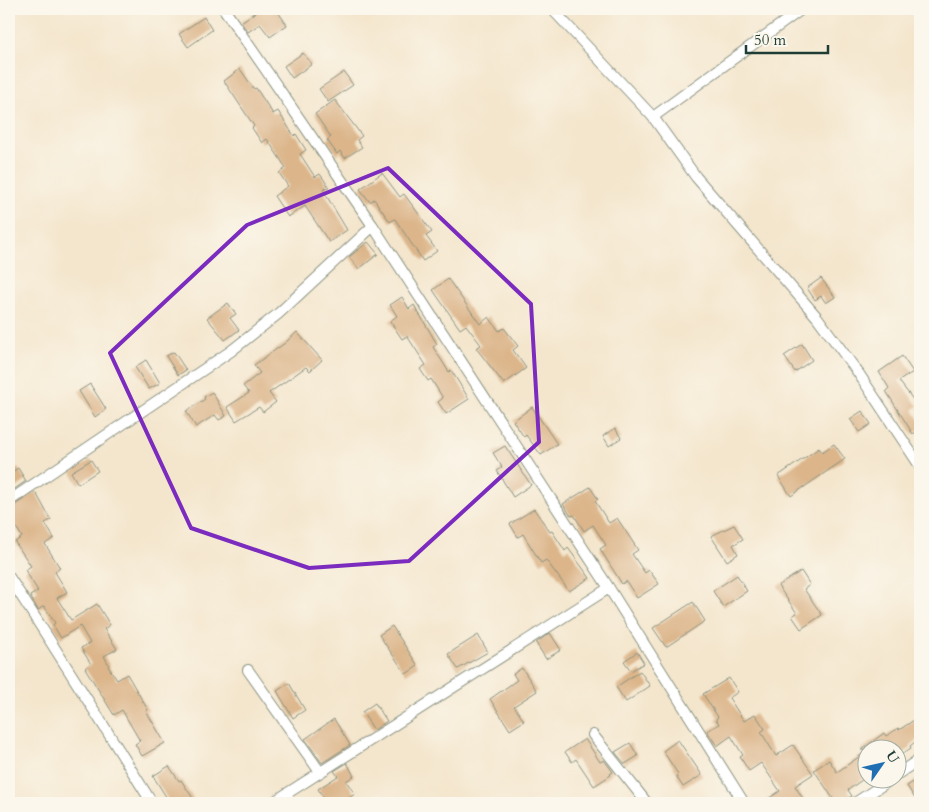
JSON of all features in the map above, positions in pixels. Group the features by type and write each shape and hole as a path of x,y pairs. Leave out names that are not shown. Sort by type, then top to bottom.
{"street":[{"path":"224,9 373,226 609,588 744,803"},
{"path":"552,9 652,117 696,177 816,317 859,374 920,466"},
{"path":"652,117 802,9"},
{"path":"9,501 231,352 291,302 373,226"},
{"path":"9,577 64,661 83,695 152,803"},
{"path":"272,803 609,588"},
{"path":"248,670 320,772"},
{"path":"593,736 647,803"},
{"path":"906,768 920,759"},
{"path":"855,803 875,790"}],"highlighted area":[{"path":"388,168 531,304 539,442 409,561 309,568 191,528 110,353 247,225"}],"building":[{"path":"260,9 276,9 287,25 270,37 260,24 248,32 241,22"},
{"path":"204,17 212,30 188,47 179,34"},
{"path":"303,53 312,64 292,78 284,66"},
{"path":"240,69 254,89 256,88 273,114 278,111 294,136 296,134 306,150 300,154 315,177 320,174 329,187 323,190 347,230 329,242 305,206 288,217 274,196 288,186 279,173 286,168 267,139 262,143 252,128 254,126 224,81"},
{"path":"344,72 353,85 328,102 319,89"},
{"path":"335,100 362,136 357,140 362,147 345,158 340,151 337,154 327,140 331,137 315,114"},
{"path":"382,173 400,197 404,194 432,232 426,236 437,251 423,261 395,219 390,222 374,199 370,202 360,189"},
{"path":"368,242 378,254 359,269 349,257"},
{"path":"821,278 835,297 826,303 821,296 815,300 807,288"},
{"path":"448,279 480,324 489,317 499,331 504,328 518,346 513,350 526,368 504,384 476,348 481,345 466,325 460,329 433,290"},
{"path":"402,297 409,309 414,305 437,344 433,347 449,372 451,370 469,399 446,414 438,402 443,398 431,379 428,381 420,369 426,365 407,336 402,339 390,321 397,316 390,305"},
{"path":"228,303 236,314 230,318 239,330 225,340 207,318"},
{"path":"297,332 322,360 310,371 306,367 269,393 276,402 263,412 259,407 236,421 227,407 249,393 243,386 260,373 254,365"},
{"path":"802,344 812,360 795,372 784,356"},
{"path":"174,352 186,370 178,375 166,356"},
{"path":"902,356 913,372 899,381 918,406 913,410 920,421 920,429 913,434 886,391 889,388 879,372"},
{"path":"146,360 160,383 149,389 135,367"},
{"path":"90,384 106,409 95,417 79,391"},
{"path":"212,392 226,416 219,420 215,415 196,427 186,411 205,399 204,397"},
{"path":"532,407 557,444 541,455 526,435 524,437 513,421"},
{"path":"862,411 871,424 859,432 850,419"},
{"path":"615,428 621,438 609,446 603,436"},
{"path":"834,444 845,459 791,496 778,476 819,448 822,452"},
{"path":"505,446 531,485 513,497 497,471 502,467 493,453"},
{"path":"91,460 98,471 78,484 71,472"},
{"path":"18,468 26,481 9,493 9,474"},
{"path":"590,487 598,499 595,501 609,523 617,518 638,550 632,554 645,573 649,570 659,584 637,598 626,581 622,584 600,549 606,545 593,525 584,531 574,515 571,516 563,504"},
{"path":"33,493 36,493 51,520 45,523 54,538 45,544 60,568 55,572 67,592 57,598 71,620 97,604 110,625 104,629 117,649 104,656 108,666 117,680 127,674 165,743 142,756 135,744 140,741 122,710 114,715 85,668 91,664 81,648 90,643 80,626 61,638 53,625 55,623 44,606 38,610 30,596 38,591 25,570 31,566 15,542 22,537 9,515 9,509"},
{"path":"534,509 565,551 568,548 590,578 569,591 546,560 541,563 523,534 518,537 510,524"},
{"path":"734,525 743,539 733,545 738,554 727,561 711,536"},
{"path":"801,571 810,585 804,589 822,615 801,629 792,616 797,613 778,586"},
{"path":"737,575 747,591 723,607 713,591"},
{"path":"693,602 705,621 666,647 653,628"},
{"path":"392,626 418,666 406,674 379,635"},
{"path":"550,633 561,650 546,659 536,643"},
{"path":"478,635 488,652 458,669 448,654"},
{"path":"637,652 644,663 631,671 624,661"},
{"path":"522,668 537,691 514,706 524,721 510,730 490,699 517,680 513,674"},
{"path":"640,671 650,686 626,702 616,687"},
{"path":"729,678 738,692 729,698 744,721 755,714 765,729 761,732 776,756 793,745 813,774 795,786 806,803 762,803 780,791 761,763 749,771 740,757 743,755 731,736 717,746 707,731 719,724 716,719 718,717 703,694"},
{"path":"289,683 305,710 293,718 277,691"},
{"path":"375,703 387,721 374,730 362,712"},
{"path":"920,716 920,738 906,751 906,740 875,740 884,733 886,736 898,728 899,730"},
{"path":"334,719 350,745 322,763 305,739"},
{"path":"585,739 600,762 604,760 613,772 594,786 576,759 572,762 565,752"},
{"path":"678,740 702,775 683,787 676,776 678,774 663,751"},
{"path":"630,743 638,756 625,764 615,752"},
{"path":"856,759 856,784 848,790 852,796 840,803 836,803 814,770 829,760 837,772"},
{"path":"347,763 354,776 346,781 355,794 341,803 327,803 318,789 338,776 334,771"},
{"path":"169,766 196,803 170,803 153,776"},
{"path":"920,777 920,803 918,803 907,786"}]}
